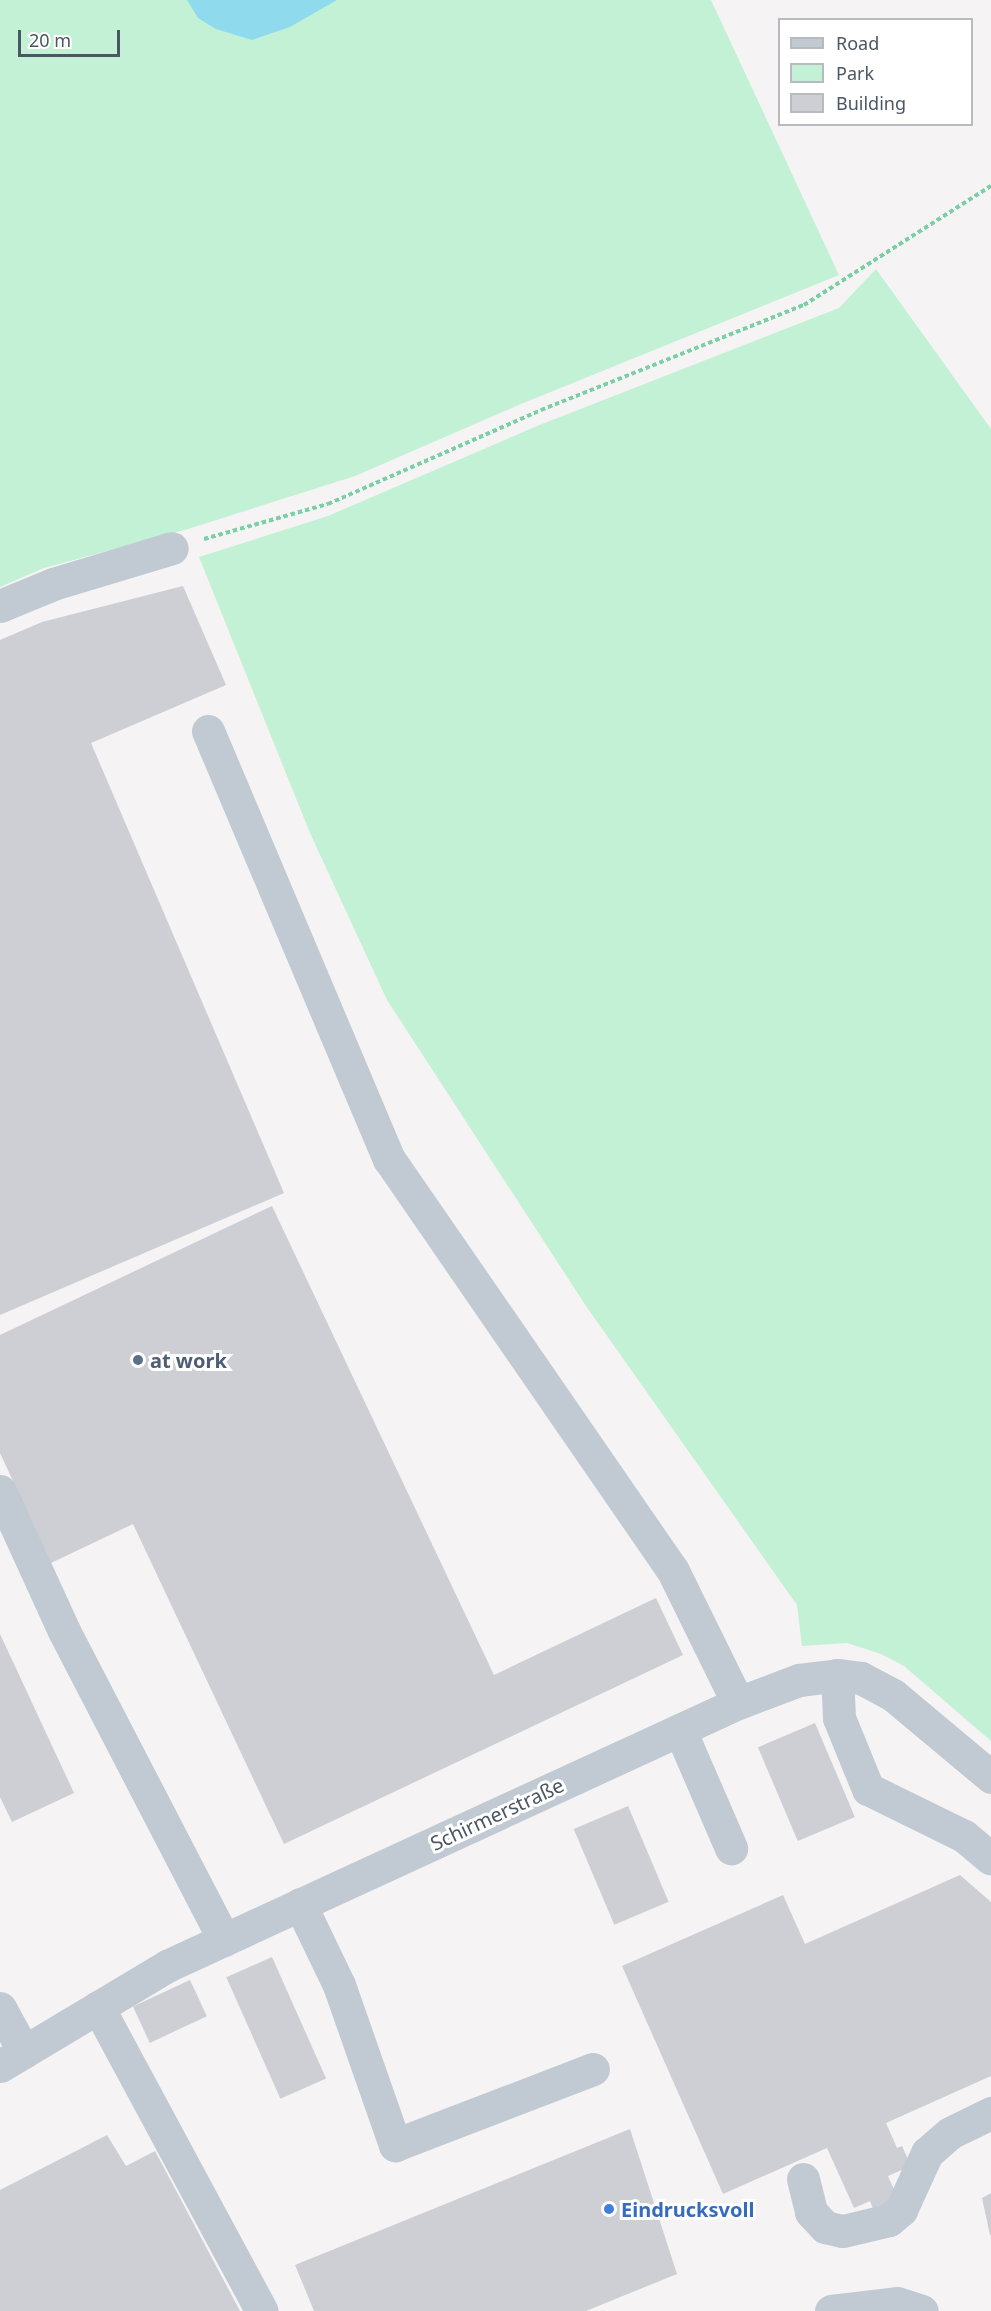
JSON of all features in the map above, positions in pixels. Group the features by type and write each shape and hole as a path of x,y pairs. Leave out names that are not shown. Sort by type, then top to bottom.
{"street":[{"path":"0,606 53,584 172,548"},
{"path":"208,731 389,1159 673,1571 738,1703"},
{"path":"0,1491 64,1631 224,1940"},
{"path":"837,1675 839,1718 868,1789 964,1836 991,1859"},
{"name":"Schirmerstraße","path":"12,2059 168,1966 738,1703 799,1680 837,1675 861,1678 893,1695 991,1778"},
{"path":"680,1730 731,1848"},
{"path":"300,1904 339,1985 395,2145 592,2069"},
{"path":"98,2007 262,2311"},
{"path":"0,2008 12,2059"},
{"path":"803,2179 811,2212 825,2227 843,2231 889,2220 901,2210 927,2153 950,2133 991,2114"},
{"path":"831,2311 897,2303 922,2311"}],"path":[{"path":"172,548 328,504 541,410 804,305 991,186"}],"green space":[{"path":"0,0 711,0 839,275 521,404 355,476 188,529 44,568 0,587"},
{"path":"876,269 991,429 991,1741 904,1666 881,1654 847,1643 802,1646 797,1605 586,1306 387,1000 310,833 199,557 328,516 537,426 839,308"}],"water":[{"path":"187,0 337,0 290,27 252,40 216,29 198,18"}],"building":[{"path":"183,586 226,685 91,743 284,1193 0,1315 0,640 42,622"},
{"path":"272,1206 494,1675 656,1598 683,1655 284,1844 133,1524 51,1563 0,1453 0,1335"},
{"path":"0,1634 74,1793 12,1822 0,1797"},
{"path":"815,1723 855,1817 798,1841 758,1747"},
{"path":"628,1806 669,1902 614,1925 574,1829"},
{"path":"960,1875 991,1902 991,2076 886,2123 897,2148 902,2146 911,2166 888,2176 900,2203 875,2214 870,2201 854,2208 827,2148 723,2194 622,1966 783,1895 805,1944"},
{"path":"272,1957 326,2079 280,2099 226,1977"},
{"path":"190,1980 207,2016 150,2043 133,2007"},
{"path":"630,2129 677,2274 586,2311 314,2311 295,2265"},
{"path":"107,2135 126,2166 155,2151 240,2311 0,2311 0,2190"},
{"path":"991,2193 991,2235 990,2235 982,2198"}],"place":[{"name":"at work","path":"138,1360"},
{"name":"Eindrucksvoll","path":"609,2209"}]}
